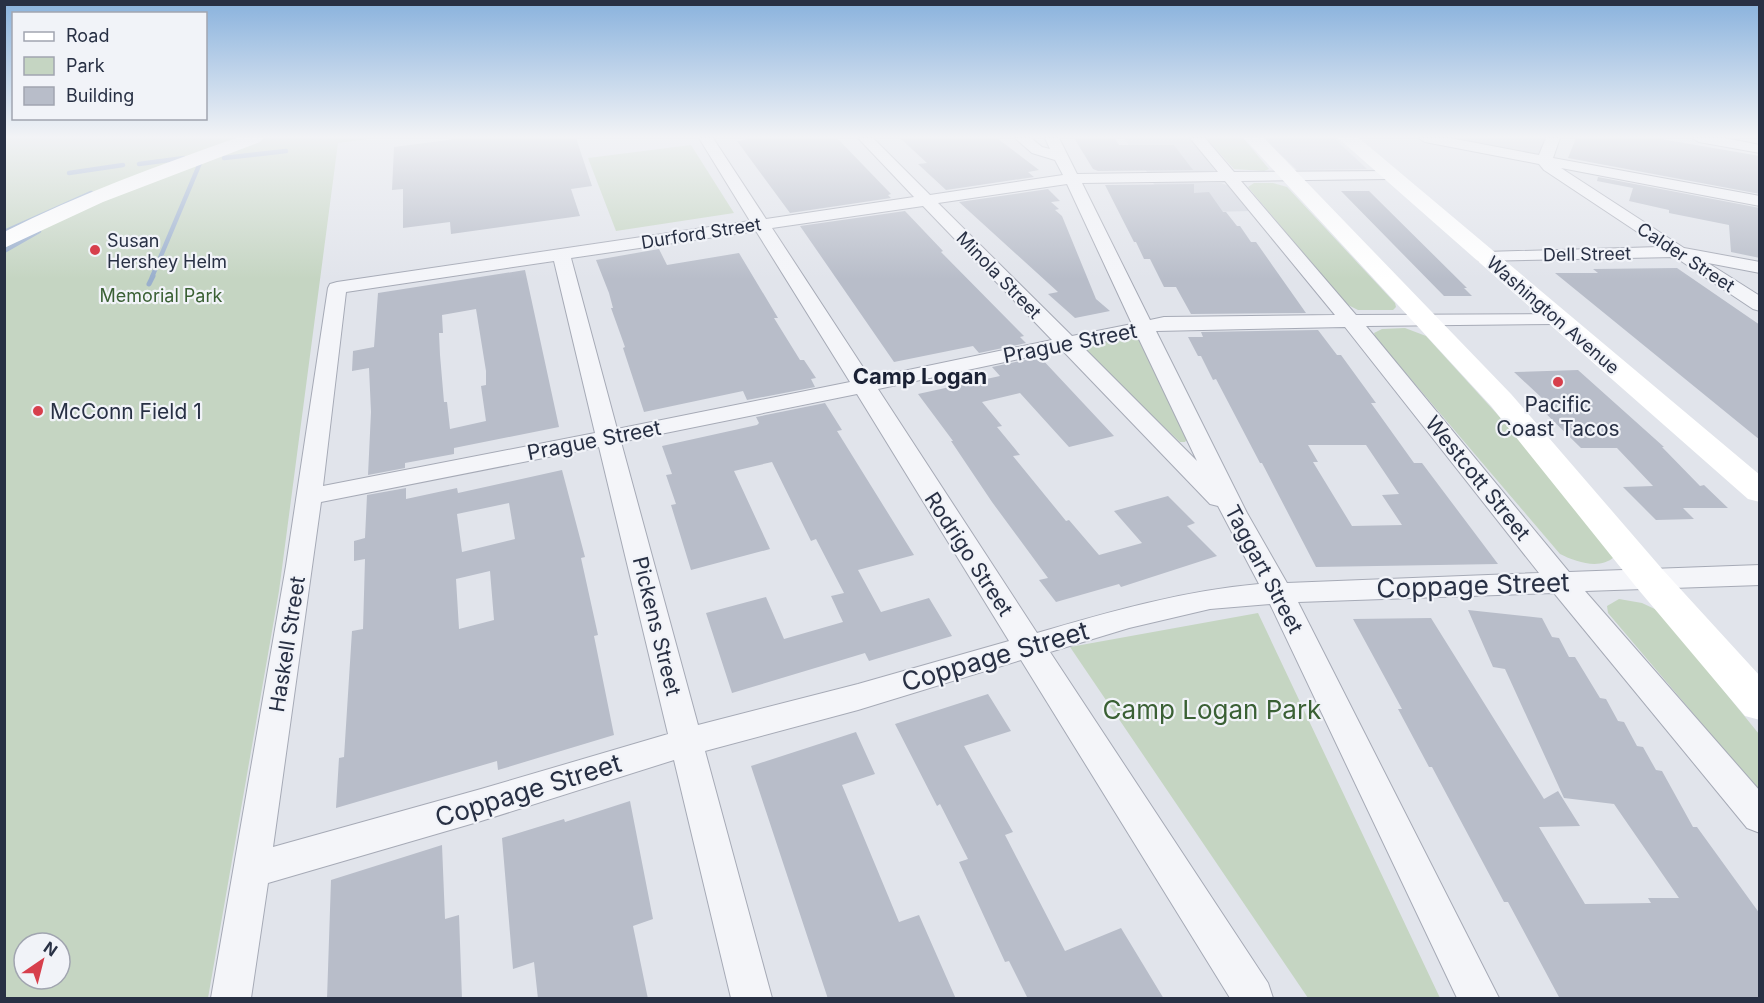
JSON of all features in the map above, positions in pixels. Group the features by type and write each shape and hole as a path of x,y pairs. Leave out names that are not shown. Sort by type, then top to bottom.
{"main road":[{"path":"4,241 93,198 128,185"},
{"path":"1297,185 1501,400 1650,579 1760,704"},
{"name":"Washington Avenue","path":"1402,185 1760,492"}],"street":[{"name":"Rodrigo Street","path":"735,185 861,386 1253,999"},
{"name":"Minola Street","path":"912,185 1065,344 1234,513"},
{"name":"Durford Street","path":"337,288 927,200 975,185"},
{"name":"Taggart Street","path":"1074,185 1234,513 1278,593 1478,999"},
{"name":"Westcott Street","path":"1235,185 1350,320 1561,582 1760,817"},
{"name":"Calder Street","path":"1576,185 1760,305"},
{"path":"1673,185 1760,201"},
{"name":"Dell Street","path":"1485,256 1680,252 1760,268"},
{"name":"Pickens Street","path":"561,254 752,999"},
{"name":"Haskell Street","path":"231,999 308,497 337,288"},
{"name":"Prague Street","path":"308,497 1164,323 1556,318"},
{"name":"Coppage Street","path":"252,870 481,805 687,742 858,697 1028,645 1129,617 1210,598 1278,593 1760,575"}],"shaded area":[{"path":"1154,185 1226,185 1251,211 1171,213"}],"green space":[{"name":"Memorial Park","path":"4,185 332,185 279,591 208,998 5,998"},
{"path":"598,185 716,185 734,213 616,231"},
{"path":"1251,185 1279,185 1287,187 1395,303 1396,307 1393,310 1358,310 1346,304 1248,187"},
{"path":"1405,328 1426,336 1507,425 1614,557 1595,564 1573,560 1560,554 1375,337 1374,333 1382,329"},
{"path":"1132,336 1141,337 1187,439 1185,442 1180,442 1084,351 1086,346"},
{"path":"1619,599 1642,603 1659,611 1759,734 1759,791 1608,613 1607,606"},
{"name":"Camp Logan Park","path":"1258,613 1440,998 1308,998 1070,647"}],"building":[{"path":"392,185 592,186 571,189 580,216 451,234 450,222 403,228 403,189 392,190"},
{"path":"769,185 882,185 891,194 888,195 891,198 790,213"},
{"path":"940,185 981,185 946,190"},
{"path":"1105,185 1194,185 1194,193 1209,192 1223,212 1226,212 1237,226 1240,226 1251,242 1256,242 1306,313 1191,314 1176,287 1164,287 1150,259 1144,259"},
{"path":"1617,185 1639,185 1760,208 1760,258 1731,252 1729,225 1669,213 1669,210 1629,201 1633,188"},
{"path":"1711,185 1760,185 1760,194"},
{"path":"1048,189 1060,201 1051,202 1059,209 1055,210 1062,216 1096,299 1110,311 1075,318 1048,294 1058,292 959,202"},
{"path":"1341,191 1369,191 1467,288 1464,288 1472,296 1444,296"},
{"path":"905,211 943,251 941,252 1024,336 1020,337 1026,343 979,353 973,346 894,362 800,226"},
{"path":"659,249 667,265 739,253 778,318 774,318 800,360 804,360 816,378 811,379 815,387 747,400 743,391 644,412 611,308 613,308 609,293 596,260"},
{"path":"1677,268 1760,325 1760,440 1555,273 1598,273 1593,269"},
{"path":"525,270 559,427 454,448 454,454 405,463 405,468 368,475 371,412 369,368 352,371 353,351 374,347 378,293","holes":["476,309 486,371 486,385 481,386 486,421 450,429 447,402 444,402 440,355 439,333 443,333 442,315"]},
{"path":"1318,330 1337,355 1341,355 1376,403 1371,403 1414,463 1422,463 1498,564 1316,567 1216,379 1213,380 1188,337 1203,337 1201,332","holes":["1308,445 1366,445 1399,494 1382,495 1402,525 1352,526 1313,462 1318,462"]},
{"path":"1040,357 1114,436 1069,447 1020,393 982,402 1002,426 997,427 1020,455 1013,456 1066,521 1069,520 1099,555 1142,543 1114,511 1168,496 1195,523 1187,526 1217,556 1121,587 1119,584 1056,602 1039,580 1048,578 992,502 951,441 953,441 918,394 1000,376 992,367"},
{"path":"1578,370 1664,447 1662,447 1700,486 1704,485 1728,508 1683,508 1694,519 1656,520 1623,487 1653,486 1617,448 1581,448 1532,400 1543,399 1514,372"},
{"path":"825,403 842,430 837,431 914,555 858,570 881,612 929,598 952,636 869,661 865,653 732,693 706,613 766,597 784,639 843,622 831,596 844,593 816,539 811,541 772,462 734,471 770,549 691,570 671,505 676,504 666,475 672,474 662,446 757,425 759,423 756,417"},
{"path":"562,470 585,557 581,558 598,635 594,636 614,735 498,770 497,761 336,808 339,758 344,757 352,631 363,629 365,559 354,561 354,541 365,538 367,495 406,488 406,499 457,488 458,493","holes":["509,503 515,539 462,552 457,514","490,571 494,620 459,629 456,579"]},
{"path":"1468,610 1542,618 1552,637 1559,638 1569,657 1575,657 1600,698 1606,699 1618,721 1624,722 1637,746 1643,747 1656,770 1662,771 1693,827 1697,827 1760,914 1760,999 1560,999 1508,902 1504,902 1432,767 1429,767 1398,709 1402,709 1353,619 1431,618 1544,799 1558,791 1580,826 1539,827 1585,904 1651,903 1648,898 1679,898 1614,804 1564,798 1505,669 1493,667"},
{"path":"988,694 1011,731 964,746 1013,832 1005,835 1065,951 1121,928 1164,999 1028,999 1009,961 1005,962 959,862 968,859 940,804 937,806 895,724"},
{"path":"856,732 875,774 842,785 899,922 919,915 956,999 828,999 751,766"},
{"path":"630,801 653,919 633,926 648,999 538,999 534,962 513,969 502,838 564,819 565,822"},
{"path":"442,845 445,919 459,915 462,999 327,999 331,880"}],"waterway":[{"path":"152,277 191,185"},
{"path":"4,232 91,193"},
{"path":"4,251 39,231"},
{"path":"149,284 153,276"}],"place":[{"name":"Susan Hershey Helm","path":"95,250"},
{"name":"Pacific Coast Tacos","path":"1558,382"},
{"name":"McConn Field 1","path":"38,411"}],"district":[{"name":"Camp Logan","path":"920,376"}]}
